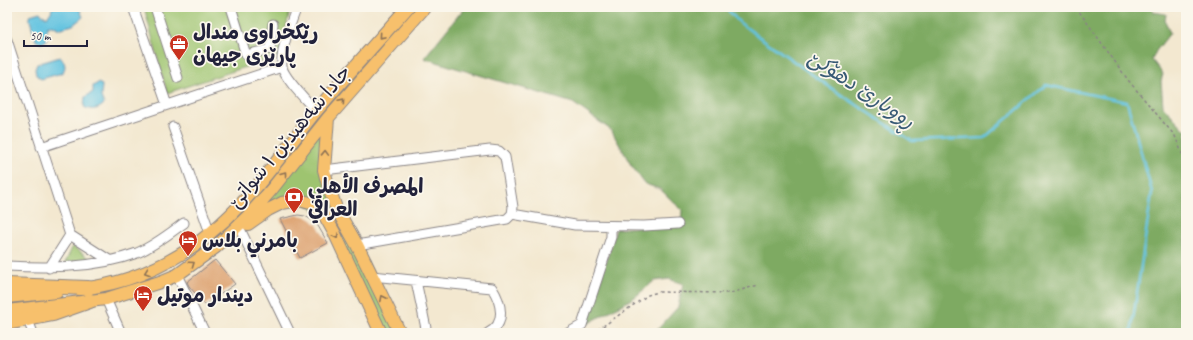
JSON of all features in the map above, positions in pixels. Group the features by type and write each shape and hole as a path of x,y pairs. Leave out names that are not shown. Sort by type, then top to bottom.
{"highway":[{"path":"7,285 89,295"},
{"path":"7,323 30,327 89,295"}],"main road":[{"name":"جادا شەهیدێن ١ شواتێ","path":"7,311 89,295 121,281 155,269 182,254 210,233 239,206 261,181 316,111 408,7"},
{"name":"جادا شەهیدێن ١ شواتێ","path":"7,297 89,295 106,299 177,275 216,247 251,213 272,189 328,118 425,7"},
{"path":"328,118 324,170 336,208 400,333"},
{"path":"216,247 268,210 282,203 299,200 314,204 325,216 381,333"},
{"path":"360,288 373,278"}],"street":[{"path":"134,7 167,105"},
{"path":"155,7 178,78"},
{"path":"231,7 246,55 270,49 273,24"},
{"path":"297,7 290,24 282,68 287,77 316,111"},
{"path":"7,40 70,235 109,260"},
{"path":"41,147 282,68"},
{"path":"173,127 210,233"},
{"path":"324,170 490,150 499,151 504,156 513,207 512,214 507,219 356,245"},
{"path":"512,214 575,225 644,226 678,224"},
{"path":"7,266 49,268 85,265 109,260 138,252 162,239 184,223"},
{"path":"568,333 582,325 611,237 611,226"},
{"path":"240,229 290,333"},
{"path":"49,268 70,235"},
{"path":"177,275 205,333"},
{"path":"373,278 416,280 492,288 498,297 500,318 493,331 488,333"},
{"path":"416,280 427,333"},
{"path":"106,299 121,333"}],"path":[{"path":"1076,7 1128,80 1175,136 1186,163"},
{"path":"592,333 648,295 658,292 712,294 731,293 758,285"}],"green space":[{"path":"144,7 291,7 279,56 167,93"},
{"path":"465,7 1152,7 1153,12 1166,14 1165,21 1170,33 1156,51 1152,60 1163,74 1161,81 1163,106 1186,131 1186,333 651,333 657,330 678,307 683,284 669,279 654,281 635,297 587,324 616,229 681,223 682,210 660,189 645,184 631,165 611,130 573,103 424,58"},
{"path":"328,118 324,170 400,333 381,333 325,216 299,200 251,213"},
{"path":"73,246 90,259 65,263"}],"water":[{"path":"79,7 83,17 73,25 58,29 57,27 48,26 46,32 47,40 42,43 36,41 29,17 30,15 40,12 42,15 47,17 52,8"},
{"path":"60,57 65,65 62,73 41,79 36,75 35,69 37,64"},
{"path":"98,83 102,85 101,97 104,104 99,108 94,109 84,107 85,97 93,92 93,86"}],"building":[{"path":"298,215 305,216 312,220 318,226 328,243 300,258 280,219"},
{"path":"215,260 235,284 205,305 187,282"}],"waterway":[{"name":"ڕووبارێ دهۆكێ","path":"725,7 740,23 834,90 912,141 984,138 1046,85 1127,102 1152,192 1131,333"}],"place":[{"name":"رێکخراوی مندال پارێزی جیهان","path":"179,61"},
{"name":"المصرف الأهلي العراقي","path":"294,214"},
{"name":"بامرني بلاس","path":"188,257"},
{"name":"ديندار موتيل","path":"143,312"}]}
